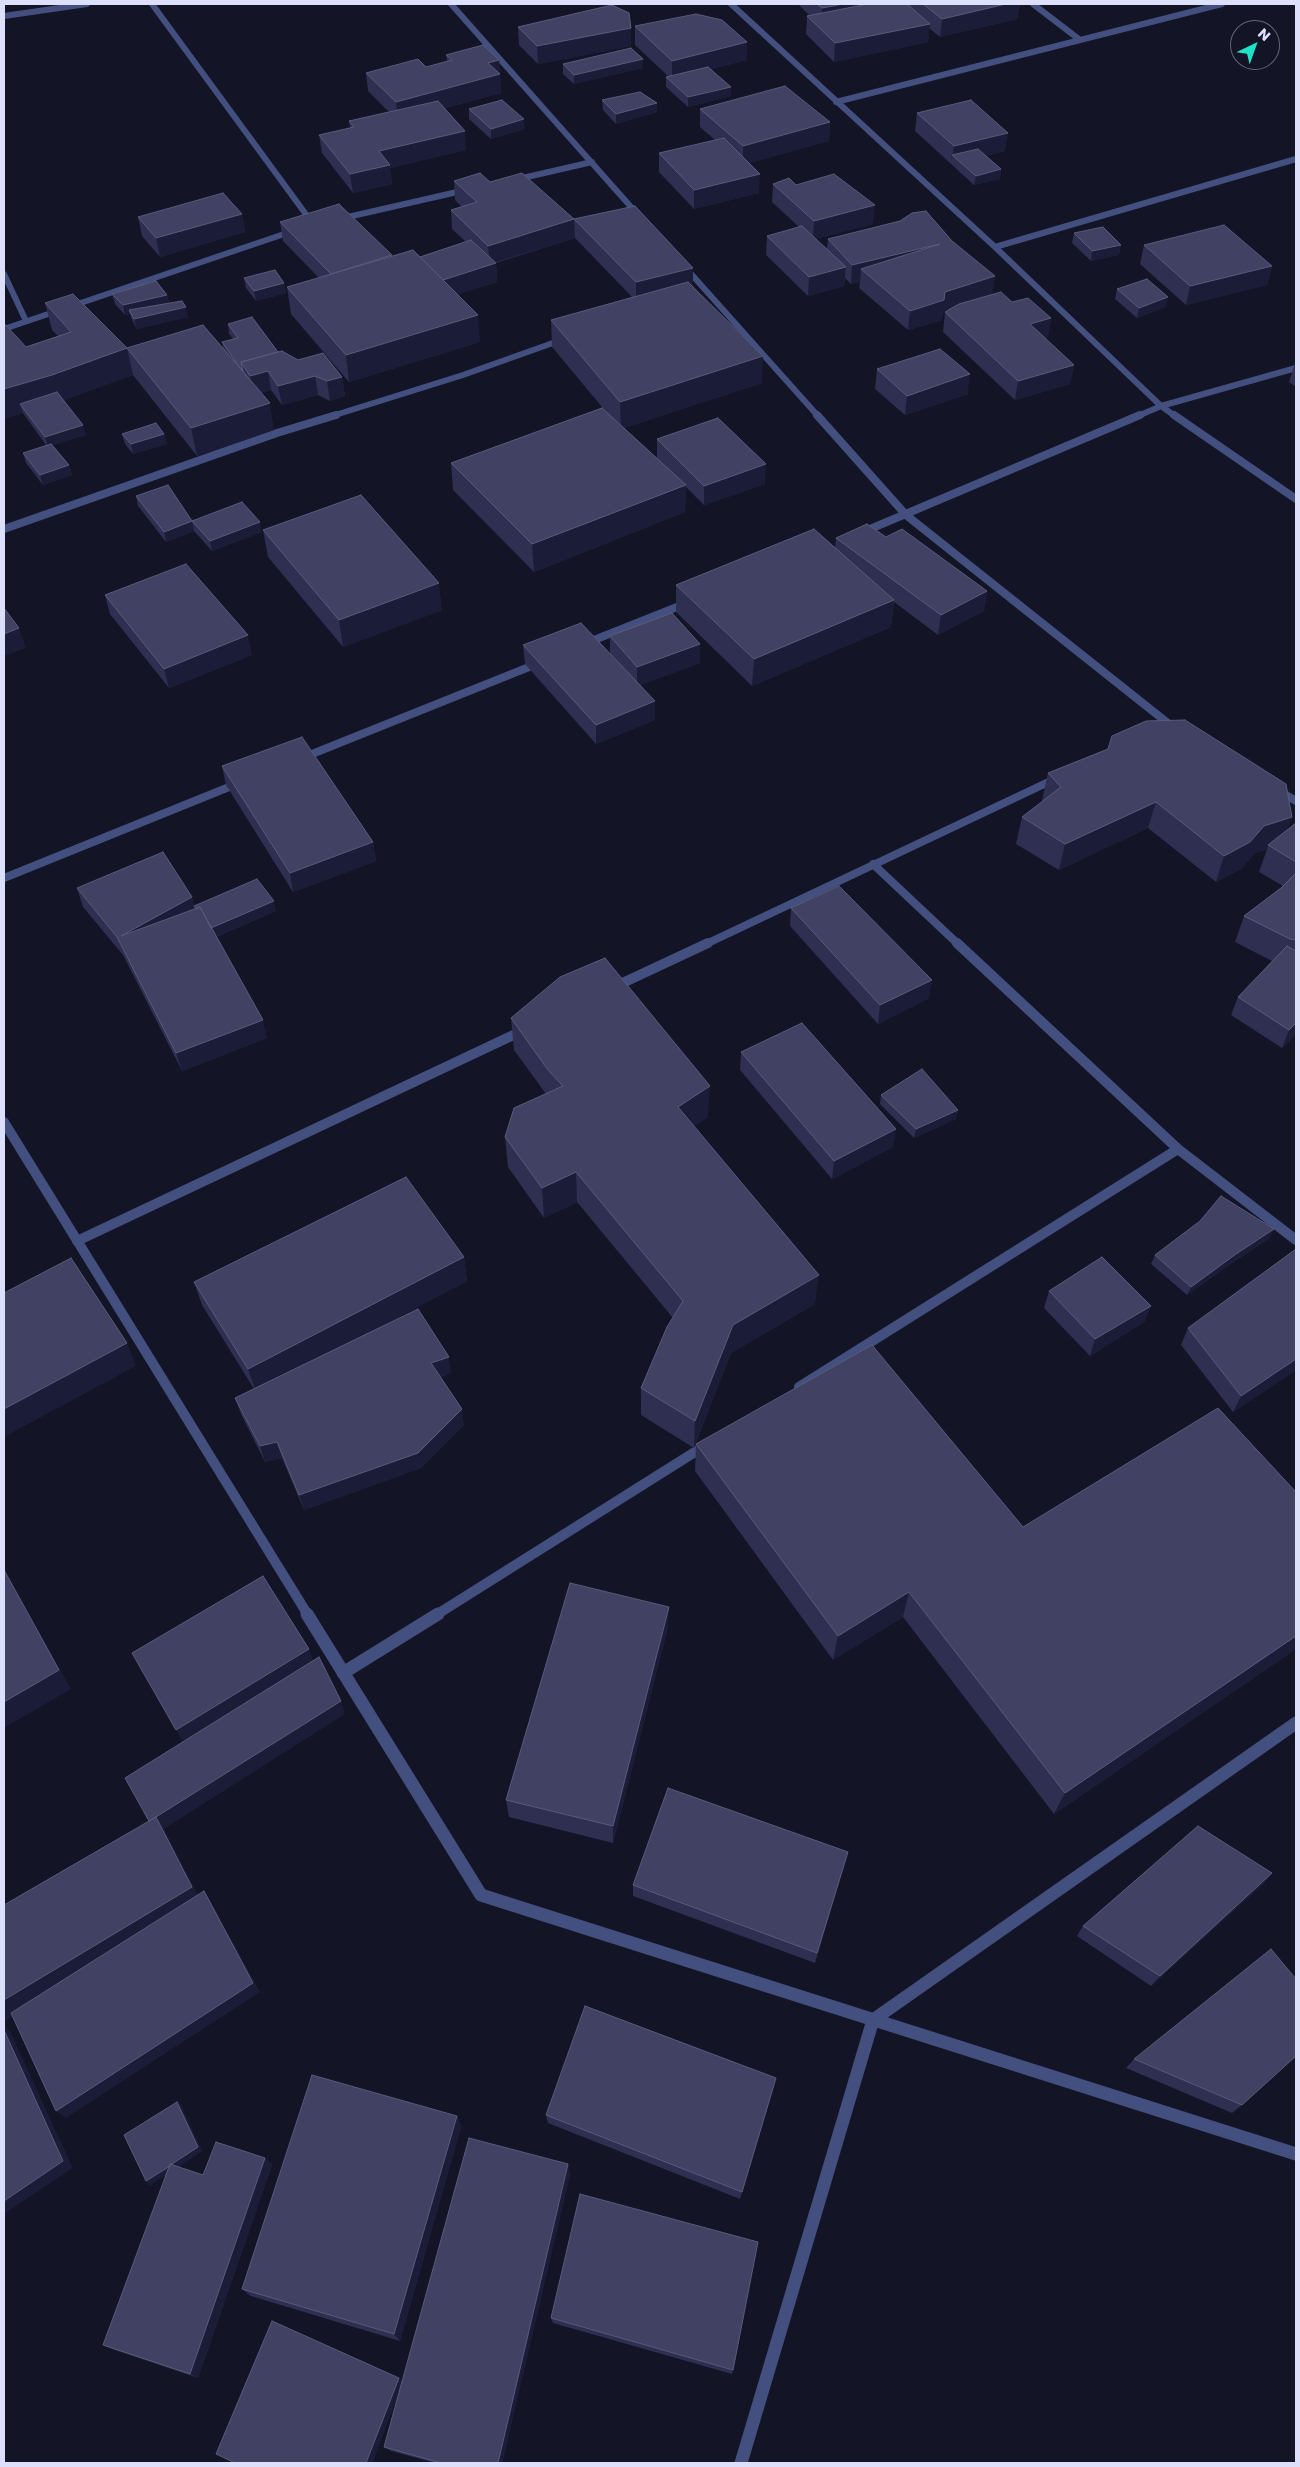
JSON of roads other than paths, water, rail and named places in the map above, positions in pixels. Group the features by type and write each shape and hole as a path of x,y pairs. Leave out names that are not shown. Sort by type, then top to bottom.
{"street":[{"path":"4,16 87,4"},
{"path":"152,4 314,224"},
{"path":"451,4 643,219"},
{"path":"731,4 995,248 1161,406 1296,499"},
{"path":"1033,4 1080,40"},
{"path":"836,102 1222,4"},
{"path":"995,248 1296,160"},
{"path":"505,182 592,162"},
{"path":"333,220 476,188"},
{"path":"4,329 323,222"},
{"path":"681,262 906,515 1165,727 1186,735"},
{"path":"4,274 26,321"},
{"path":"697,294 706,291"},
{"path":"4,529 277,433 463,374 574,335"},
{"path":"851,537 1161,406 1296,368"},
{"path":"574,648 694,600"},
{"path":"289,763 547,660"},
{"path":"605,991 1071,772"},
{"path":"4,878 252,778"},
{"path":"1271,786 1296,801"},
{"path":"873,864 1178,1149 1296,1240"},
{"path":"77,1241 533,1025"},
{"path":"4,1122 481,1895 1296,2154"},
{"path":"790,1393 1178,1149"},
{"path":"343,1673 714,1440"},
{"path":"741,2463 873,2020 1296,1723"}]}
